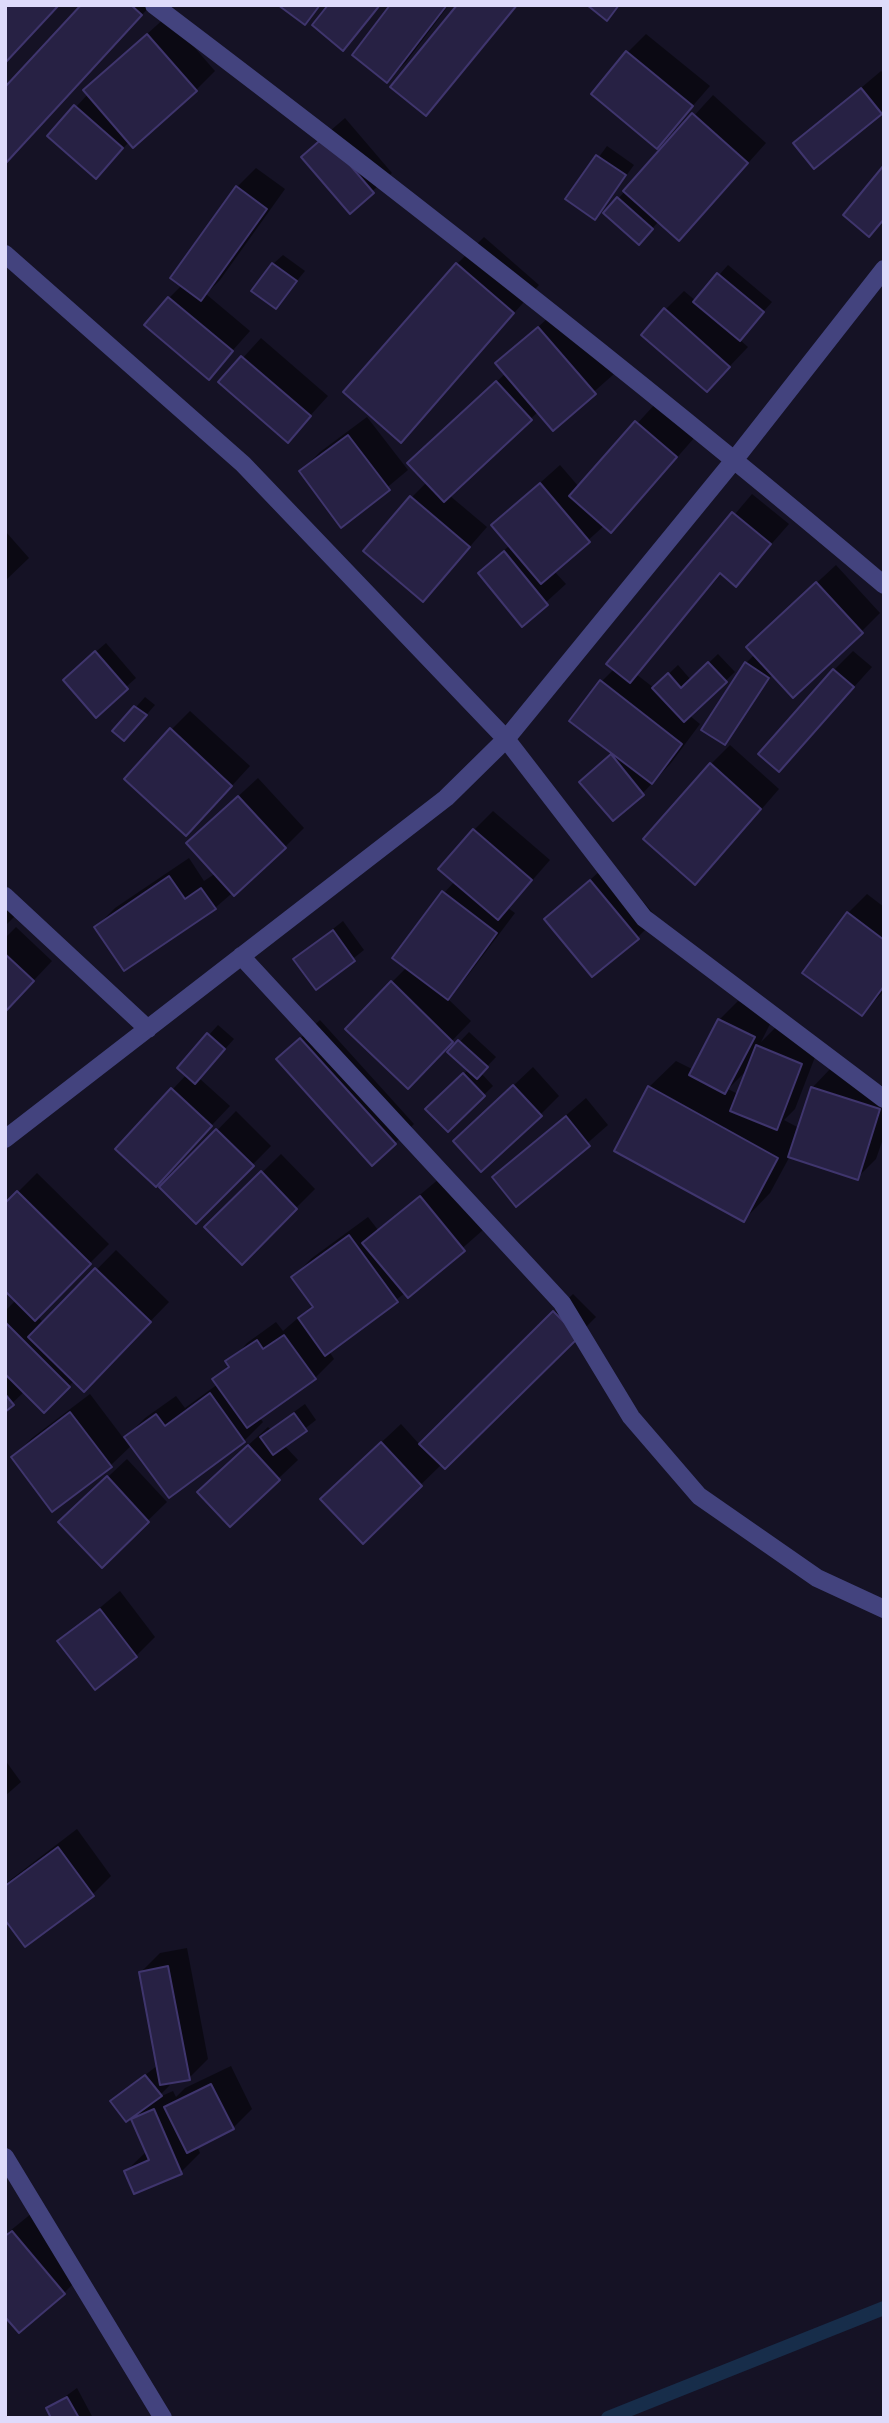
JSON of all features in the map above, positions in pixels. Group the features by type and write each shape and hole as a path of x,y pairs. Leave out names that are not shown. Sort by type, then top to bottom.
{"street":[{"path":"154,5 305,119 735,459 884,585"},
{"path":"5,254 243,464 506,739 644,918 884,1099"},
{"path":"5,1139 446,798 506,739 735,459 884,269"},
{"path":"5,896 148,1029"},
{"path":"241,956 562,1303 631,1417 699,1496 817,1578 884,1609"},
{"path":"5,2157 163,2418"}],"building":[{"path":"5,5 59,5 5,63"},
{"path":"81,5 131,5 142,15 5,164 5,87"},
{"path":"278,5 320,5 305,25"},
{"path":"328,5 380,5 343,51 312,25"},
{"path":"390,5 447,5 387,83 352,55"},
{"path":"457,5 517,5 426,116 390,87"},
{"path":"587,5 619,5 607,21"},
{"path":"147,34 197,91 133,148 83,90"},
{"path":"626,51 693,106 657,149 591,94"},
{"path":"861,88 882,114 814,169 793,143"},
{"path":"74,105 123,148 96,179 47,136"},
{"path":"692,113 748,163 679,241 623,191"},
{"path":"325,136 374,193 350,214 301,157"},
{"path":"596,155 626,175 595,220 565,199"},
{"path":"884,165 884,219 869,237 843,215"},
{"path":"236,186 267,209 201,301 170,278"},
{"path":"617,197 653,229 639,245 603,213"},
{"path":"272,263 297,281 276,309 251,291"},
{"path":"456,263 514,313 401,443 343,392"},
{"path":"717,273 764,312 740,341 693,302"},
{"path":"168,297 233,351 209,380 144,325"},
{"path":"664,308 730,367 707,392 641,335"},
{"path":"538,327 596,394 553,431 495,363"},
{"path":"241,356 311,416 288,443 218,382"},
{"path":"496,381 532,420 444,502 407,463"},
{"path":"635,421 677,457 611,533 569,496"},
{"path":"348,435 390,490 341,528 299,471"},
{"path":"540,483 590,542 541,584 491,525"},
{"path":"410,496 470,547 423,602 363,551"},
{"path":"732,512 771,544 736,587 720,573 630,683 606,664"},
{"path":"504,551 548,605 522,627 478,573"},
{"path":"816,582 863,633 793,698 746,647"},
{"path":"95,651 128,689 96,718 63,680"},
{"path":"708,662 727,682 684,722 652,688 668,673 681,688"},
{"path":"745,662 769,678 725,745 701,730"},
{"path":"833,669 854,687 779,772 758,754"},
{"path":"600,680 682,744 652,784 569,721"},
{"path":"134,706 147,715 124,741 112,731"},
{"path":"170,728 232,786 186,836 124,779"},
{"path":"611,754 644,795 613,821 579,782"},
{"path":"710,763 761,809 695,885 643,839"},
{"path":"238,796 286,848 234,896 186,843"},
{"path":"473,829 532,880 498,920 438,869"},
{"path":"169,876 185,899 201,888 216,909 124,971 94,927"},
{"path":"590,880 639,939 592,977 544,919"},
{"path":"442,891 497,933 448,1000 392,958"},
{"path":"847,912 884,940 884,986 862,1016 802,973"},
{"path":"333,930 355,961 316,990 293,959"},
{"path":"5,954 34,981 5,1012"},
{"path":"391,981 453,1042 408,1089 345,1029"},
{"path":"718,1019 755,1037 725,1094 689,1075"},
{"path":"207,1033 225,1049 195,1084 177,1068"},
{"path":"300,1038 396,1144 372,1166 276,1059"},
{"path":"458,1040 488,1067 477,1079 447,1052"},
{"path":"756,1045 802,1064 777,1130 730,1111"},
{"path":"463,1073 485,1096 448,1132 425,1109"},
{"path":"513,1085 542,1116 481,1172 453,1141"},
{"path":"648,1086 778,1158 744,1222 614,1151"},
{"path":"811,1087 880,1109 858,1180 788,1157"},
{"path":"171,1088 212,1126 156,1187 115,1149"},
{"path":"566,1116 590,1146 516,1207 492,1177"},
{"path":"216,1129 254,1166 196,1224 159,1187"},
{"path":"261,1171 297,1209 242,1265 204,1227"},
{"path":"17,1191 91,1264 35,1321 5,1291 5,1203"},
{"path":"420,1196 465,1251 408,1298 362,1243"},
{"path":"349,1235 398,1302 325,1356 298,1318 313,1307 291,1277"},
{"path":"95,1268 151,1322 84,1392 28,1337"},
{"path":"553,1311 579,1337 445,1469 419,1444"},
{"path":"5,1322 70,1387 44,1413 5,1374"},
{"path":"284,1335 316,1379 247,1428 212,1379 229,1367 225,1361 257,1340 263,1349"},
{"path":"210,1393 245,1442 169,1498 124,1437 156,1414 165,1426"},
{"path":"5,1394 14,1405 5,1412"},
{"path":"70,1412 112,1467 52,1512 11,1457"},
{"path":"294,1413 307,1431 273,1455 260,1437"},
{"path":"381,1442 422,1486 363,1544 320,1499"},
{"path":"248,1445 280,1480 230,1527 197,1492"},
{"path":"107,1476 149,1522 102,1568 58,1522"},
{"path":"100,1609 137,1657 95,1690 57,1641"},
{"path":"58,1847 94,1896 25,1947 5,1920 5,1886"},
{"path":"168,1966 190,2080 160,2085 139,1972"},
{"path":"145,2075 162,2096 126,2122 110,2101"},
{"path":"211,2084 234,2129 187,2153 164,2107"},
{"path":"154,2109 182,2174 134,2194 124,2171 149,2160 131,2119"},
{"path":"12,2231 65,2294 19,2333 5,2317 5,2236"},
{"path":"67,2397 79,2418 51,2418 46,2408"}],"waterway":[{"path":"608,2418 884,2308"}]}
